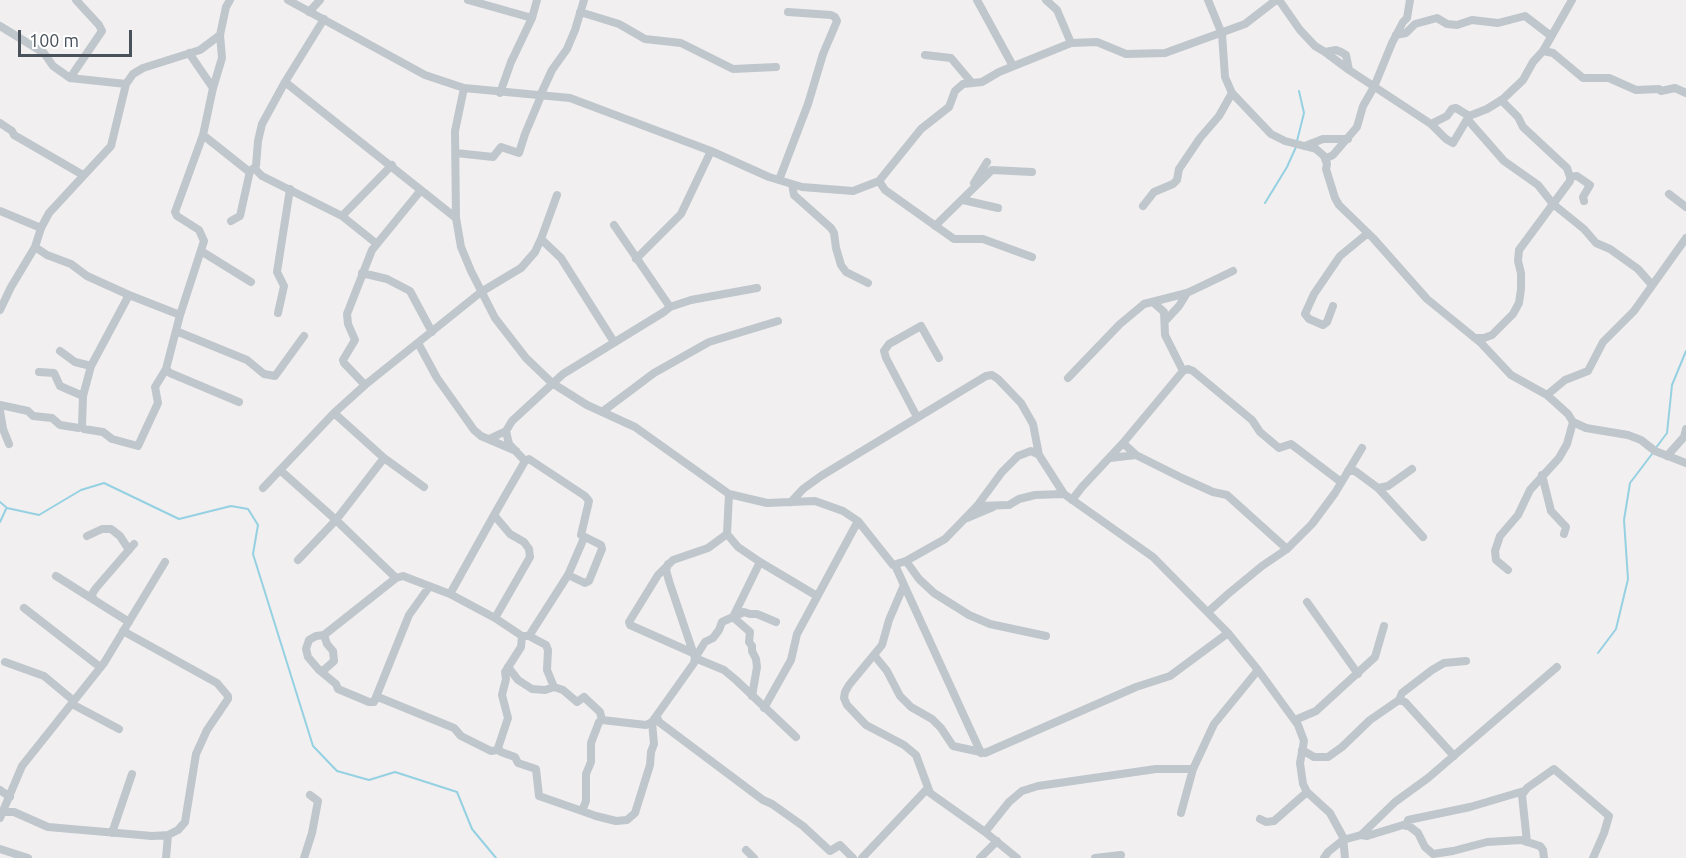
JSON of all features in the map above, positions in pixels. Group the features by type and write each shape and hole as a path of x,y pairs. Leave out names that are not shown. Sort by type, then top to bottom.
{"street":[{"path":"70,78 102,32 99,25 76,0"},
{"path":"82,426 87,430 103,432 112,439 138,446 158,403 155,387 166,369 180,315 204,241 199,230 177,216 175,212 203,135 222,58 220,35 226,7 230,0"},
{"path":"288,0 425,75 465,88 570,98 711,151 779,180 802,187 853,191 879,181 921,129 949,108 958,87 982,82 1012,66 1071,43 1097,42 1126,54 1165,53 1245,24 1278,0 1300,30 1325,52 1431,124 1453,143 1468,118 1501,100 1523,80 1533,62 1544,51 1572,0"},
{"path":"309,12 320,0"},
{"path":"468,0 532,18"},
{"path":"500,93 511,62 532,18 537,0"},
{"path":"456,153 493,157 501,147 519,153 552,70 567,49 584,0"},
{"path":"977,0 1012,66"},
{"path":"1046,0 1057,10 1071,43"},
{"path":"1208,0 1222,34 1226,76 1232,93 1271,134 1285,141 1316,149 1325,159 1326,169 1339,205 1368,233 1427,299 1475,338 1511,375 1547,395 1568,414 1573,422 1586,428 1628,435 1641,440 1655,451 1686,463"},
{"path":"1325,159 1348,139 1357,127 1363,106 1374,87 1396,35 1407,18 1410,0"},
{"path":"580,12 619,24 645,39 681,43 733,69 776,67"},
{"path":"779,180 808,104 823,54 837,21 831,15 788,12"},
{"path":"1396,35 1406,33 1415,24 1437,18 1447,24 1457,25 1472,20 1498,23 1525,16 1551,36"},
{"path":"231,221 240,216 252,170 256,166 262,124 285,81 324,19"},
{"path":"0,26 44,53 53,66 70,78 126,84"},
{"path":"0,310 35,247 49,213 111,146 126,84 133,74 143,68 200,50 220,35"},
{"path":"1544,51 1553,53 1583,78 1608,78 1636,90 1659,89 1661,91 1675,88 1686,93"},
{"path":"189,53 213,88"},
{"path":"924,55 951,58 972,83"},
{"path":"285,81 456,218"},
{"path":"465,88 455,130 456,218 461,247 495,318 526,358 560,390 635,427 729,494 767,503 815,501 843,511 858,521 895,565 981,753"},
{"path":"1143,206 1154,192 1177,180 1179,168 1219,116 1232,93"},
{"path":"1475,338 1492,335 1513,314 1519,303 1521,289 1519,250 1570,181 1567,168 1523,127 1518,117 1501,100"},
{"path":"1431,124 1447,116 1452,109 1456,108 1468,118 1504,161 1538,185 1553,204 1584,229 1596,243 1610,249 1638,269 1652,285"},
{"path":"0,123 14,135 83,175"},
{"path":"203,135 262,176 342,216 377,244"},
{"path":"1305,146 1323,139 1348,139"},
{"path":"636,259 681,214 711,151"},
{"path":"966,197 987,162"},
{"path":"342,216 392,165"},
{"path":"935,226 992,170 1032,172"},
{"path":"1570,177 1577,176 1590,185 1583,197 1584,201"},
{"path":"879,181 885,190 954,239 983,239 1032,257"},
{"path":"792,184 794,195 834,233 836,248 846,272 868,283"},
{"path":"278,313 284,286 277,272 290,189"},
{"path":"365,385 343,360 355,340 348,324 348,314 362,273 377,244 421,190"},
{"path":"1669,194 1686,207"},
{"path":"263,488 334,413 365,385 482,292 520,267 535,252 557,195"},
{"path":"966,197 998,208"},
{"path":"0,211 41,228"},
{"path":"614,225 670,307"},
{"path":"1333,306 1327,322 1323,325 1309,319 1305,314 1314,294 1340,256 1368,233"},
{"path":"1547,395 1565,380 1588,371 1603,342 1619,327 1686,238"},
{"path":"541,239 561,258 614,342"},
{"path":"35,247 47,255 71,264 87,276 180,315"},
{"path":"201,252 250,282"},
{"path":"1068,378 1119,324 1144,304 1186,293 1233,271"},
{"path":"362,273 387,279 410,291 432,332"},
{"path":"489,439 506,431 512,422 563,374 670,307 690,300 757,288"},
{"path":"1166,320 1179,306 1186,293"},
{"path":"82,426 82,396 91,366 129,295"},
{"path":"1154,303 1164,312 1165,335 1183,372"},
{"path":"602,412 645,380 709,342 778,321"},
{"path":"917,417 884,351 889,344 921,326 939,358"},
{"path":"176,331 247,360 264,374 275,376 304,336"},
{"path":"418,343 437,378 474,430 516,451"},
{"path":"60,351 75,362 91,366"},
{"path":"166,369 170,373 239,402"},
{"path":"1072,500 1188,369 1252,420 1260,432 1279,448 1291,444 1341,482"},
{"path":"39,372 54,373 60,386 82,396"},
{"path":"790,502 802,489 821,476 986,376 992,375 1021,403 1033,424 1039,455 1064,494 1153,556 1228,633 1295,720 1304,741 1300,773 1307,792 1330,813 1343,840 1345,858"},
{"path":"0,405 28,411 33,416 52,418 60,425 79,428 82,426"},
{"path":"0,411 3,429 9,444"},
{"path":"334,413 384,458 424,487"},
{"path":"1508,570 1496,560 1495,551 1500,536 1518,515 1530,490 1559,458 1567,444 1573,422"},
{"path":"1667,456 1684,437 1686,429"},
{"path":"506,431 509,444 525,461"},
{"path":"1123,443 1136,454 1182,478 1227,495 1287,549"},
{"path":"1208,612 1287,549 1312,524 1362,448"},
{"path":"895,565 945,539 1018,456 1031,451 1039,455"},
{"path":"1109,458 1136,454"},
{"path":"298,560 336,520 384,458"},
{"path":"450,594 525,461 532,459 589,501 580,531 584,538 601,545 602,549 589,581 585,583 568,575"},
{"path":"1378,488 1388,486 1412,469"},
{"path":"280,471 336,520 396,578"},
{"path":"1348,471 1356,471 1378,488 1423,537"},
{"path":"1542,475 1551,511 1566,527 1564,534"},
{"path":"729,494 727,534 738,547 817,596"},
{"path":"976,506 1009,505 1019,499 1035,495 1064,494"},
{"path":"964,519 994,507"},
{"path":"494,515 510,534 524,542 529,549 530,558 495,618"},
{"path":"764,708 791,660 797,634 858,521"},
{"path":"87,536 102,529 111,529 131,547 96,588 92,594 93,598"},
{"path":"727,534 708,548 673,560 668,564 658,574 629,623 724,670 796,737"},
{"path":"499,750 508,718 502,692 506,679 505,672 521,647 525,636 568,575 584,538"},
{"path":"906,561 919,579 934,593 969,615 990,624 1046,636"},
{"path":"2,815 22,766 100,667 165,562"},
{"path":"733,617 760,562"},
{"path":"378,697 454,728 461,736 491,751 499,750 515,757 518,763 536,769 539,796 616,821 627,820 635,813 650,765 654,744 654,719 694,663 694,656 666,570 668,564"},
{"path":"56,576 129,622"},
{"path":"429,587 409,615 386,669 378,697 374,702 338,689 336,684 308,657 307,643 316,636 324,635 396,578 403,576 450,594 547,647 547,670 554,687"},
{"path":"904,585 889,620 882,645 849,685 844,698 847,705 866,725 904,745 916,755 930,794 985,832 1017,858"},
{"path":"1307,602 1358,674"},
{"path":"24,608 100,667"},
{"path":"694,656 705,642 713,638 722,622 744,612 757,614 776,622"},
{"path":"733,617 750,632 749,642 757,667 752,696"},
{"path":"1295,720 1316,711 1375,657 1384,626"},
{"path":"2,815 14,812 48,827 152,836 168,835 178,830 185,822 196,754 207,730 228,696 217,683 123,631"},
{"path":"874,655 887,671 900,696 911,707 932,718 953,746 981,753 1136,687 1170,676 1228,633"},
{"path":"319,670 324,670 334,661 333,651 324,635"},
{"path":"1302,750 1314,757 1328,757 1370,720 1399,700 1402,693 1438,667 1444,663 1466,661"},
{"path":"5,662 44,676 73,702 119,729"},
{"path":"508,667 518,680 532,689 545,690 554,687 563,690 577,702 584,697 598,710 602,720"},
{"path":"1361,835 1395,802 1428,778 1557,667"},
{"path":"1181,813 1193,769 1214,724 1258,670"},
{"path":"1399,700 1405,702 1454,756"},
{"path":"602,720 646,724 654,719"},
{"path":"654,719 763,800 803,826 830,851 840,844 854,858"},
{"path":"582,811 586,801 586,774 591,762 591,743 599,722 602,720"},
{"path":"985,832 1009,802 1022,791 1038,786 1156,769 1193,769"},
{"path":"1406,826 1408,820 1470,807 1524,791 1554,769 1608,814 1609,818 1604,833 1593,858"},
{"path":"112,833 132,774"},
{"path":"862,858 927,789"},
{"path":"0,790 10,797"},
{"path":"1524,791 1522,795 1527,842"},
{"path":"1260,819 1266,822 1274,821 1307,792"},
{"path":"304,858 312,834 318,801 310,795"},
{"path":"1324,858 1343,840 1406,826 1414,829 1425,847 1433,854 1499,840 1527,842 1540,846 1544,854 1551,858"},
{"path":"166,858 168,835"},
{"path":"980,858 997,842"},
{"path":"0,849 28,858"},
{"path":"746,850 754,858"},
{"path":"1095,858 1121,855"}],"waterway":[{"path":"1297,141 1304,113 1299,91"},
{"path":"1265,203 1287,167 1296,147"},
{"path":"1655,449 1667,433 1672,385 1686,351"},
{"path":"1598,653 1616,629 1628,579 1624,520 1630,483 1652,454"},
{"path":"0,502 7,508 39,515 81,490 104,483 179,519 231,506 248,509 258,525 253,554 313,746 337,771 369,780 395,772 457,792 472,829 496,858"},
{"path":"0,522 6,509"}]}
